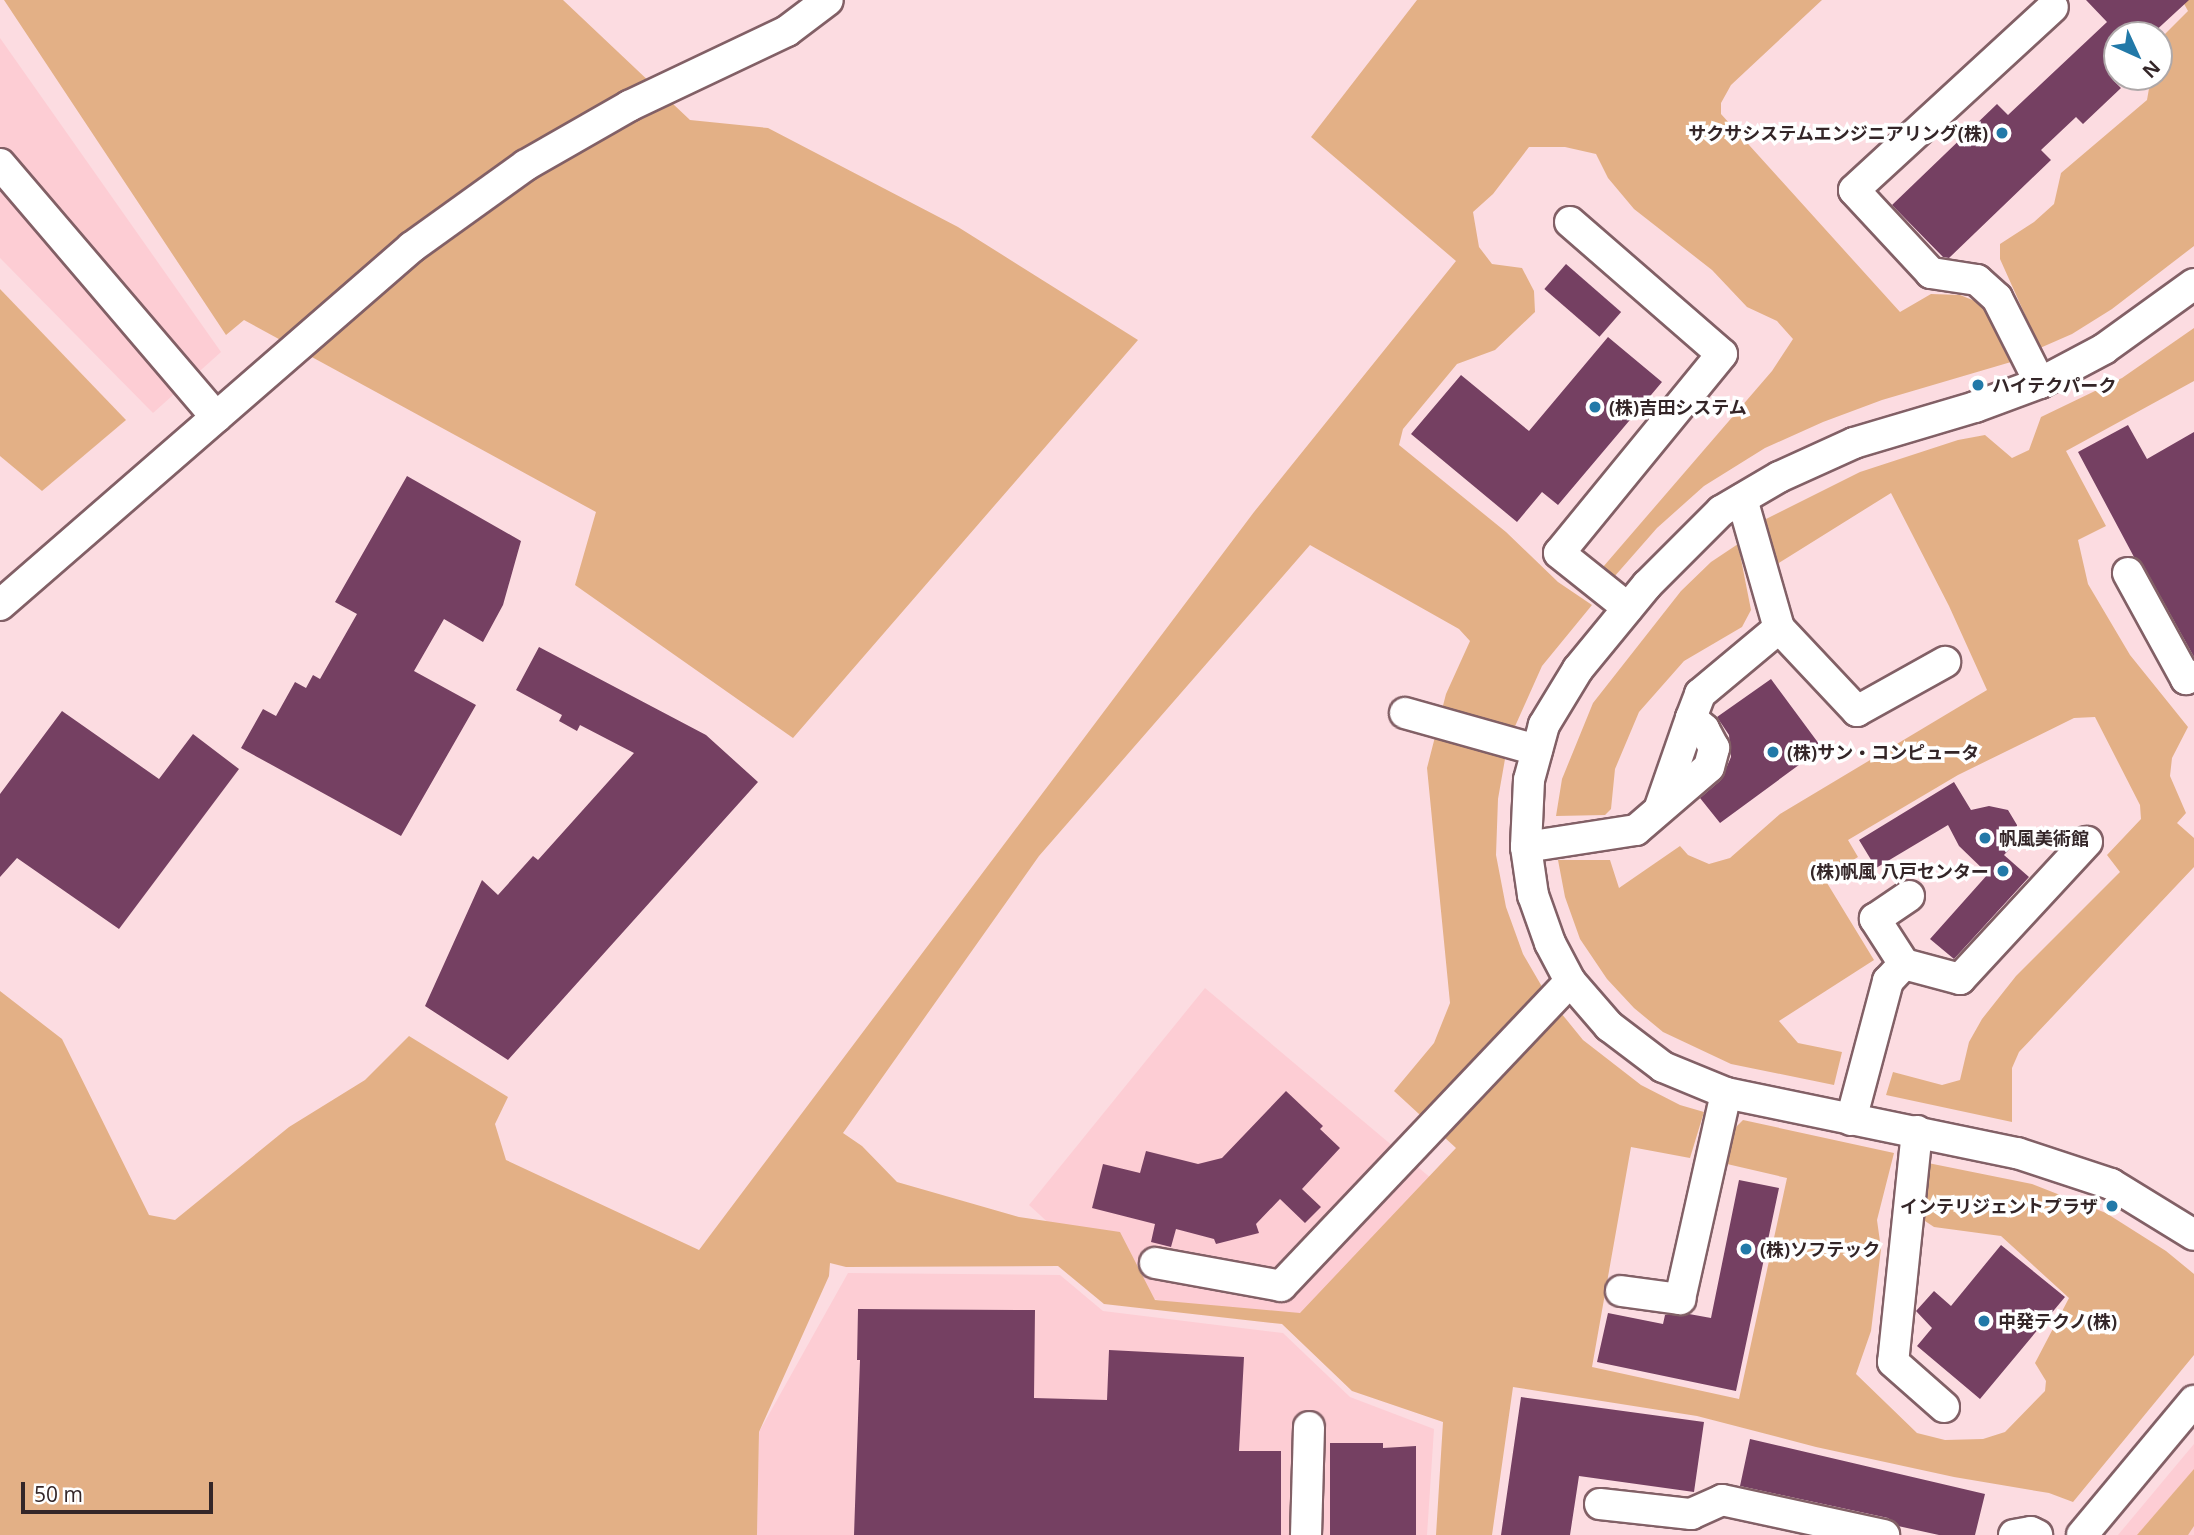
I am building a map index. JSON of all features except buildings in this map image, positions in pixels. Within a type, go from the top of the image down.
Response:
[{"type":"street","points":[[0,605],[412,247],[526,165],[629,106],[787,31],[828,0]]},
{"type":"street","points":[[2040,383],[1997,298],[1977,280],[1931,274],[1854,190],[2053,7]]},
{"type":"street","points":[[0,164],[216,417]]},
{"type":"street","points":[[1570,222],[1722,354],[1559,552],[1628,608]]},
{"type":"street","points":[[2194,284],[2104,349],[2040,383],[1975,407],[1854,443],[1779,477],[1721,511],[1647,585],[1578,669],[1544,725],[1529,779],[1526,847],[1533,895],[1550,943],[1570,981],[1609,1026],[1662,1067],[1726,1093],[2017,1153],[2111,1184],[2194,1234]]},
{"type":"street","points":[[1742,499],[1779,628],[1857,711],[1945,662]]},
{"type":"street","points":[[2128,573],[2186,679],[2194,676]]},
{"type":"street","points":[[1526,847],[1636,830],[1659,810],[1700,694],[1779,628]]},
{"type":"street","points":[[1405,713],[1537,750]]},
{"type":"street","points":[[1909,896],[1875,919],[1904,964],[1960,979],[2087,842]]},
{"type":"street","points":[[1851,1120],[1888,981],[1904,964]]},
{"type":"street","points":[[1155,1263],[1281,1286],[1570,981]]},
{"type":"street","points":[[1621,1291],[1680,1299],[1726,1093]]},
{"type":"street","points":[[1917,1131],[1893,1362],[1944,1407]]},
{"type":"street","points":[[2082,1535],[2194,1401]]},
{"type":"street","points":[[1306,1535],[1309,1427]]},
{"type":"street","points":[[1600,1504],[1693,1524],[1722,1500],[1884,1535]]},
{"type":"street","points":[[2014,1535],[2031,1532],[2037,1535]]},
{"type":"shaded area","points":[[4,0],[563,0],[690,120],[768,128],[958,227],[1138,340],[793,738],[575,585],[596,512],[244,320],[226,335]]},
{"type":"shaded area","points":[[1417,0],[1822,0],[1731,85],[1721,103],[1721,114],[1900,312],[1931,294],[1960,295],[1975,301],[1986,311],[2011,362],[1882,400],[1765,448],[1704,486],[1657,528],[1614,577],[1603,567],[1772,371],[1793,339],[1777,321],[1747,307],[1712,270],[1634,209],[1608,178],[1596,154],[1565,147],[1529,147],[1493,194],[1473,212],[1479,247],[1492,264],[1522,268],[1534,291],[1535,312],[1495,350],[1457,364],[1403,429],[1399,445],[1506,532],[1558,582],[1592,605],[1542,666],[1508,742],[1498,799],[1496,855],[1506,907],[1523,954],[1548,997],[1583,1040],[1641,1085],[1680,1105],[1704,1112],[1690,1158],[1631,1147],[1592,1367],[1739,1399],[1787,1178],[1727,1164],[1735,1128],[1743,1120],[1894,1153],[1877,1220],[1881,1249],[1871,1331],[1856,1374],[1917,1433],[1945,1440],[1983,1439],[2005,1432],[2045,1391],[2046,1381],[2035,1363],[2069,1298],[2001,1236],[1934,1227],[1922,1219],[1928,1163],[2032,1184],[2106,1213],[2166,1251],[2194,1274],[2194,1355],[2073,1502],[2049,1493],[1954,1477],[1816,1447],[1697,1416],[1513,1387],[1492,1535],[1436,1535],[1443,1422],[1352,1391],[1282,1324],[1104,1304],[1058,1266],[846,1267],[830,1263],[829,1276],[759,1432],[757,1535],[0,1535],[0,991],[62,1039],[149,1215],[175,1220],[289,1127],[365,1080],[409,1036],[508,1097],[495,1124],[506,1160],[699,1250],[1254,512],[1456,261],[1311,137]],"holes":[[[1310,545],[1459,629],[1470,641],[1446,694],[1427,768],[1450,1003],[1434,1043],[1394,1091],[1456,1148],[1300,1313],[1155,1300],[1120,1232],[1019,1217],[897,1182],[862,1146],[843,1133],[1039,856]]]},
{"type":"shaded area","points":[[2182,0],[2194,0],[2194,246],[2112,309],[2072,334],[2040,348],[2000,259],[2000,244],[2034,222],[2054,204],[2061,173],[2147,100],[2149,91],[2173,91],[2173,26],[2188,11]]},
{"type":"shaded area","points":[[0,38],[221,352],[153,413],[0,258]]},
{"type":"shaded area","points":[[0,289],[126,420],[42,491],[0,456]]},
{"type":"shaded area","points":[[2194,328],[2194,381],[2066,451],[2106,526],[2078,540],[2088,584],[2130,655],[2188,727],[2172,758],[2170,776],[2186,813],[2177,823],[2194,838],[2194,867],[2019,1052],[2012,1068],[2012,1122],[1886,1095],[1893,1072],[1942,1085],[1960,1080],[1969,1042],[1982,1019],[2016,976],[2120,872],[2107,855],[2141,819],[2140,805],[2095,717],[2074,718],[1958,775],[1848,840],[1858,857],[1824,878],[1874,960],[1779,1021],[1798,1043],[1842,1052],[1834,1085],[1731,1064],[1663,1032],[1634,1008],[1607,979],[1580,939],[1565,897],[1558,860],[1610,860],[1619,888],[1680,846],[1688,855],[1709,864],[1730,858],[1780,814],[1987,690],[1949,606],[1891,493],[1777,564],[1762,529],[1766,519],[1860,472],[1958,440],[1985,435],[2012,458],[2029,450],[2041,417],[2122,378]]},
{"type":"shaded area","points":[[1738,544],[1751,610],[1742,627],[1684,661],[1639,712],[1615,769],[1611,809],[1605,815],[1556,816],[1562,779],[1593,703],[1681,591],[1711,562]]},
{"type":"shaded area","points":[[1205,988],[1432,1179],[1303,1323],[1127,1295],[1029,1205]]},
{"type":"shaded area","points":[[848,1273],[1060,1275],[1103,1311],[1283,1333],[1350,1397],[1434,1429],[1427,1535],[757,1535],[759,1432]]},
{"type":"shaded area","points":[[2194,1444],[2194,1535],[2118,1535]]},
{"type":"shaded area","points":[[2194,1469],[2194,1526],[2188,1535],[2137,1535]]},
{"type":"place","name":"サクサシステムエンジニアリング(株)","points":[[2002,133]]},
{"type":"place","name":"ハイテクパーク","points":[[1978,385]]},
{"type":"place","name":"(株)吉田システム","points":[[1595,407]]},
{"type":"place","name":"(株)サン・コンピュータ","points":[[1773,752]]},
{"type":"place","name":"帆風美術館","points":[[1985,838]]},
{"type":"place","name":"(株)帆風 八戸センター","points":[[2003,871]]},
{"type":"place","name":"インテリジェントプラザ","points":[[2112,1206]]},
{"type":"place","name":"(株)ソフテック","points":[[1746,1249]]},
{"type":"place","name":"中発テクノ(株)","points":[[1984,1321]]}]
